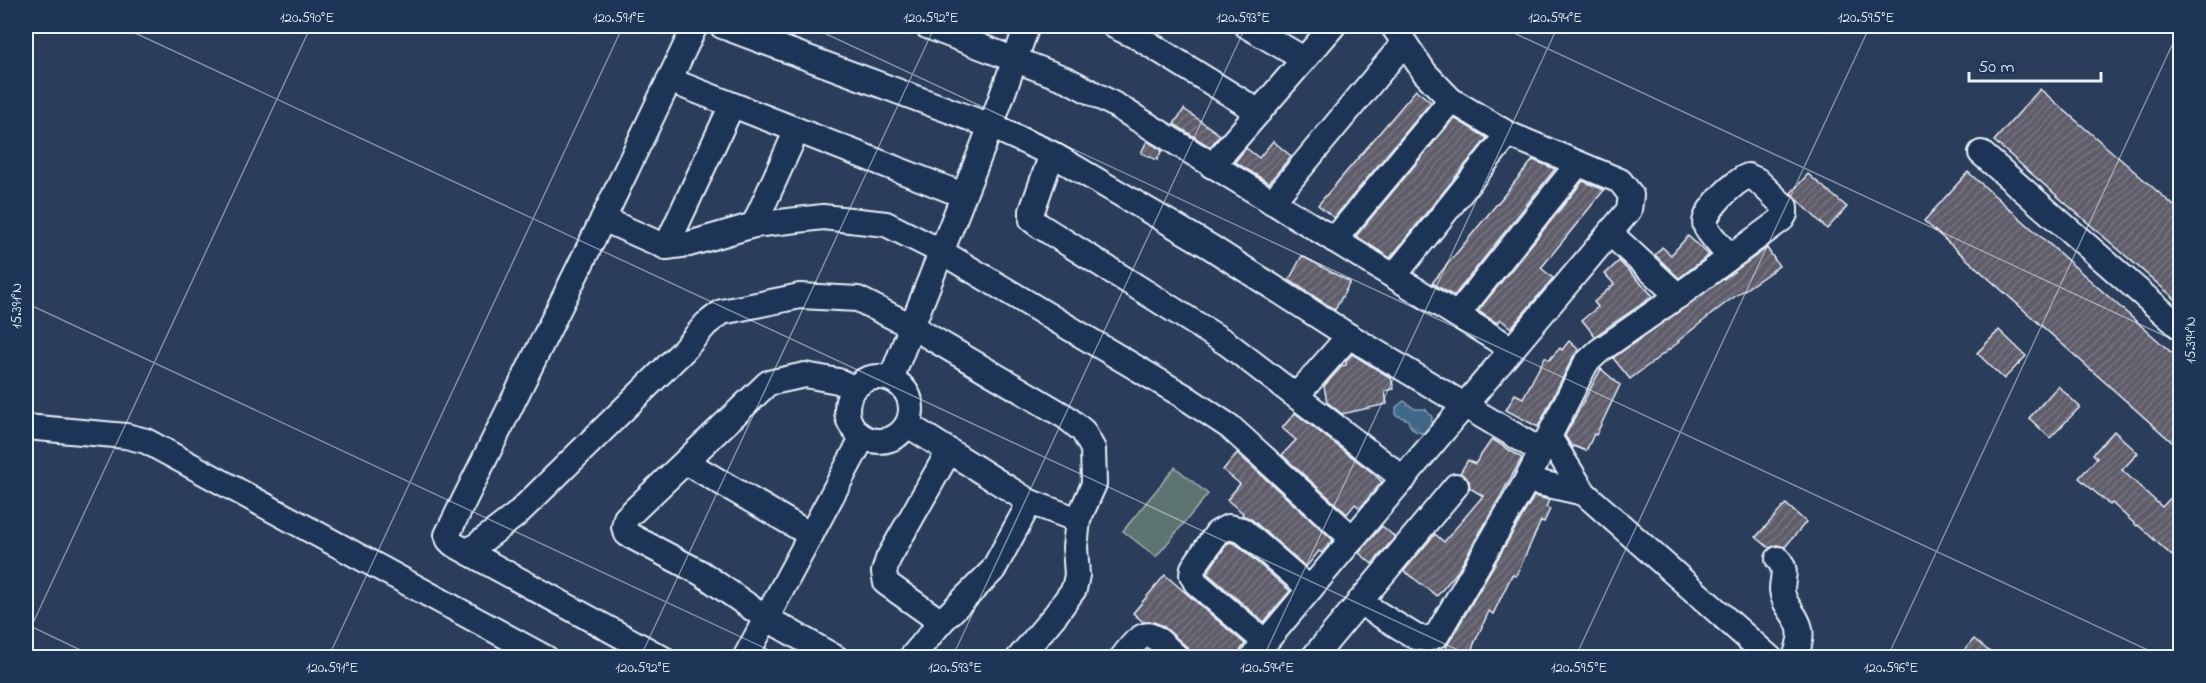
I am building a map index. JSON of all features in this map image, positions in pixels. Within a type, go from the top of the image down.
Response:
[{"type":"street","points":[[662,657],[468,551],[449,540],[447,535],[603,219],[695,26]]},
{"type":"street","points":[[722,26],[991,126],[1052,154],[1209,246],[1349,336],[1465,405],[1545,444],[1584,493],[1770,657]]},
{"type":"street","points":[[927,26],[1068,80],[1115,105],[1512,349]]},
{"type":"street","points":[[891,379],[991,126],[1027,26]]},
{"type":"street","points":[[1114,26],[1141,39],[1259,112]]},
{"type":"street","points":[[1249,26],[1304,59]]},
{"type":"street","points":[[1212,166],[1333,26]]},
{"type":"street","points":[[1272,202],[1398,34],[1425,73],[1450,100],[1508,134],[1620,181],[1631,195],[1629,210],[1611,233],[1259,650],[1196,583],[1192,575],[1193,568],[1217,533],[1228,527],[1242,530],[1310,588]]},
{"type":"street","points":[[669,80],[963,195]]},
{"type":"street","points":[[1334,240],[1450,100]]},
{"type":"street","points":[[666,248],[732,105]]},
{"type":"street","points":[[754,225],[797,130]]},
{"type":"street","points":[[1394,276],[1508,134]]},
{"type":"street","points":[[1981,153],[2181,327]]},
{"type":"street","points":[[1052,154],[1032,211],[1032,220],[1228,344],[1404,479]]},
{"type":"street","points":[[1457,315],[1578,164]]},
{"type":"street","points":[[603,219],[666,248],[689,244],[754,225],[823,217],[886,224],[940,251],[1182,395],[1230,427],[1352,538]]},
{"type":"street","points":[[1611,233],[1678,296]]},
{"type":"street","points":[[1359,602],[1416,637],[1422,648],[1437,635],[1527,480],[1586,363],[1599,351],[1678,296],[1729,256]]},
{"type":"street","points":[[468,551],[516,515],[675,359],[706,324],[722,312],[800,296],[858,299],[911,326],[1066,417],[1083,431],[1093,448],[1094,484],[1078,520],[1075,547],[1077,574],[1074,589],[1019,657]]},
{"type":"street","points":[[1296,395],[1349,336]]},
{"type":"street","points":[[836,657],[766,618],[701,573],[627,534],[624,527],[626,518],[768,383],[805,375],[838,381],[854,388]]},
{"type":"street","points":[[871,377],[891,379],[906,390],[912,407],[908,425],[896,437],[880,441],[863,437],[852,428],[847,415],[847,400],[854,388],[871,377]]},
{"type":"street","points":[[908,425],[1030,502],[1078,520]]},
{"type":"street","points":[[26,426],[126,436],[146,441],[546,657]]},
{"type":"street","points":[[745,657],[863,437]]},
{"type":"street","points":[[941,622],[886,583],[884,572],[888,559],[949,451]]},
{"type":"street","points":[[686,462],[811,536]]},
{"type":"street","points":[[1527,480],[1584,493]]},
{"type":"street","points":[[1313,657],[1456,486]]},
{"type":"street","points":[[910,657],[993,570],[1030,502]]},
{"type":"street","points":[[1778,559],[1785,573],[1782,590],[1785,604],[1793,613],[1800,630],[1799,648],[1795,657]]},
{"type":"street","points":[[1122,657],[1136,639],[1144,634],[1152,635],[1178,657]]},
{"type":"green space","points":[[1175,467],[1208,494],[1156,557],[1123,531]]},
{"type":"water","points":[[1404,401],[1415,409],[1425,409],[1432,417],[1431,427],[1425,433],[1414,430],[1408,420],[1396,415],[1396,407]]},
{"type":"building","points":[[2040,89],[2181,212],[2181,304],[1994,141]]},
{"type":"building","points":[[1416,90],[1431,102],[1334,218],[1318,205]]},
{"type":"building","points":[[1184,109],[1220,135],[1210,147],[1174,124]]},
{"type":"building","points":[[1454,118],[1487,138],[1390,258],[1356,236]]},
{"type":"building","points":[[1147,141],[1162,150],[1157,160],[1141,153]]},
{"type":"building","points":[[1273,141],[1291,156],[1269,183],[1235,162],[1246,148],[1259,158]]},
{"type":"building","points":[[1533,160],[1555,169],[1454,296],[1432,283]]},
{"type":"building","points":[[1968,172],[2181,361],[2181,450],[1924,221]]},
{"type":"building","points":[[1808,174],[1847,207],[1827,229],[1791,193]]},
{"type":"building","points":[[1583,181],[1604,190],[1541,268],[1553,278],[1511,328],[1500,319],[1497,323],[1478,311]]},
{"type":"building","points":[[1688,236],[1709,255],[1679,278],[1655,255],[1662,247],[1671,255]]},
{"type":"building","points":[[1767,248],[1779,266],[1727,302],[1630,379],[1613,358]]},
{"type":"building","points":[[1302,256],[1350,282],[1335,310],[1289,280]]},
{"type":"building","points":[[1619,261],[1653,296],[1595,336],[1582,320],[1598,307],[1594,302],[1614,284],[1605,274]]},
{"type":"building","points":[[1999,330],[2026,356],[2004,379],[1977,353]]},
{"type":"building","points":[[1569,341],[1579,350],[1573,357],[1538,427],[1506,410],[1515,394],[1523,398],[1545,357],[1549,360]]},
{"type":"building","points":[[1352,354],[1391,378],[1394,389],[1385,391],[1387,404],[1342,414],[1327,402],[1324,386],[1342,366],[1346,365],[1346,361]]},
{"type":"building","points":[[1601,369],[1620,385],[1586,451],[1574,446],[1573,448],[1565,436]]},
{"type":"building","points":[[2058,386],[2080,407],[2050,438],[2029,418]]},
{"type":"building","points":[[1295,413],[1382,482],[1360,508],[1355,504],[1347,514],[1282,455],[1296,440],[1282,428]]},
{"type":"building","points":[[2114,431],[2138,453],[2122,470],[2162,507],[2181,487],[2181,564],[2112,503],[2110,505],[2079,478],[2097,458],[2093,454]]},
{"type":"building","points":[[1492,439],[1522,458],[1458,571],[1437,596],[1404,571],[1435,534],[1444,542],[1483,496],[1470,488],[1469,481],[1460,473],[1468,460],[1475,464]]},
{"type":"building","points":[[1237,453],[1333,540],[1322,553],[1319,551],[1306,567],[1227,500],[1240,484],[1223,470]]},
{"type":"building","points":[[1534,496],[1549,500],[1546,507],[1550,509],[1544,522],[1541,521],[1516,576],[1512,575],[1493,614],[1489,611],[1470,653],[1466,657],[1442,657],[1448,644]]},
{"type":"building","points":[[1786,504],[1806,522],[1785,547],[1777,545],[1769,548],[1756,537]]},
{"type":"building","points":[[1382,526],[1395,537],[1372,564],[1359,553]]},
{"type":"building","points":[[1230,542],[1235,543],[1290,591],[1264,622],[1207,573]]},
{"type":"building","points":[[1165,575],[1245,644],[1236,657],[1192,657],[1188,648],[1163,626],[1154,622],[1143,622],[1133,613]]},
{"type":"building","points":[[1974,639],[1996,657],[1958,657]]}]
